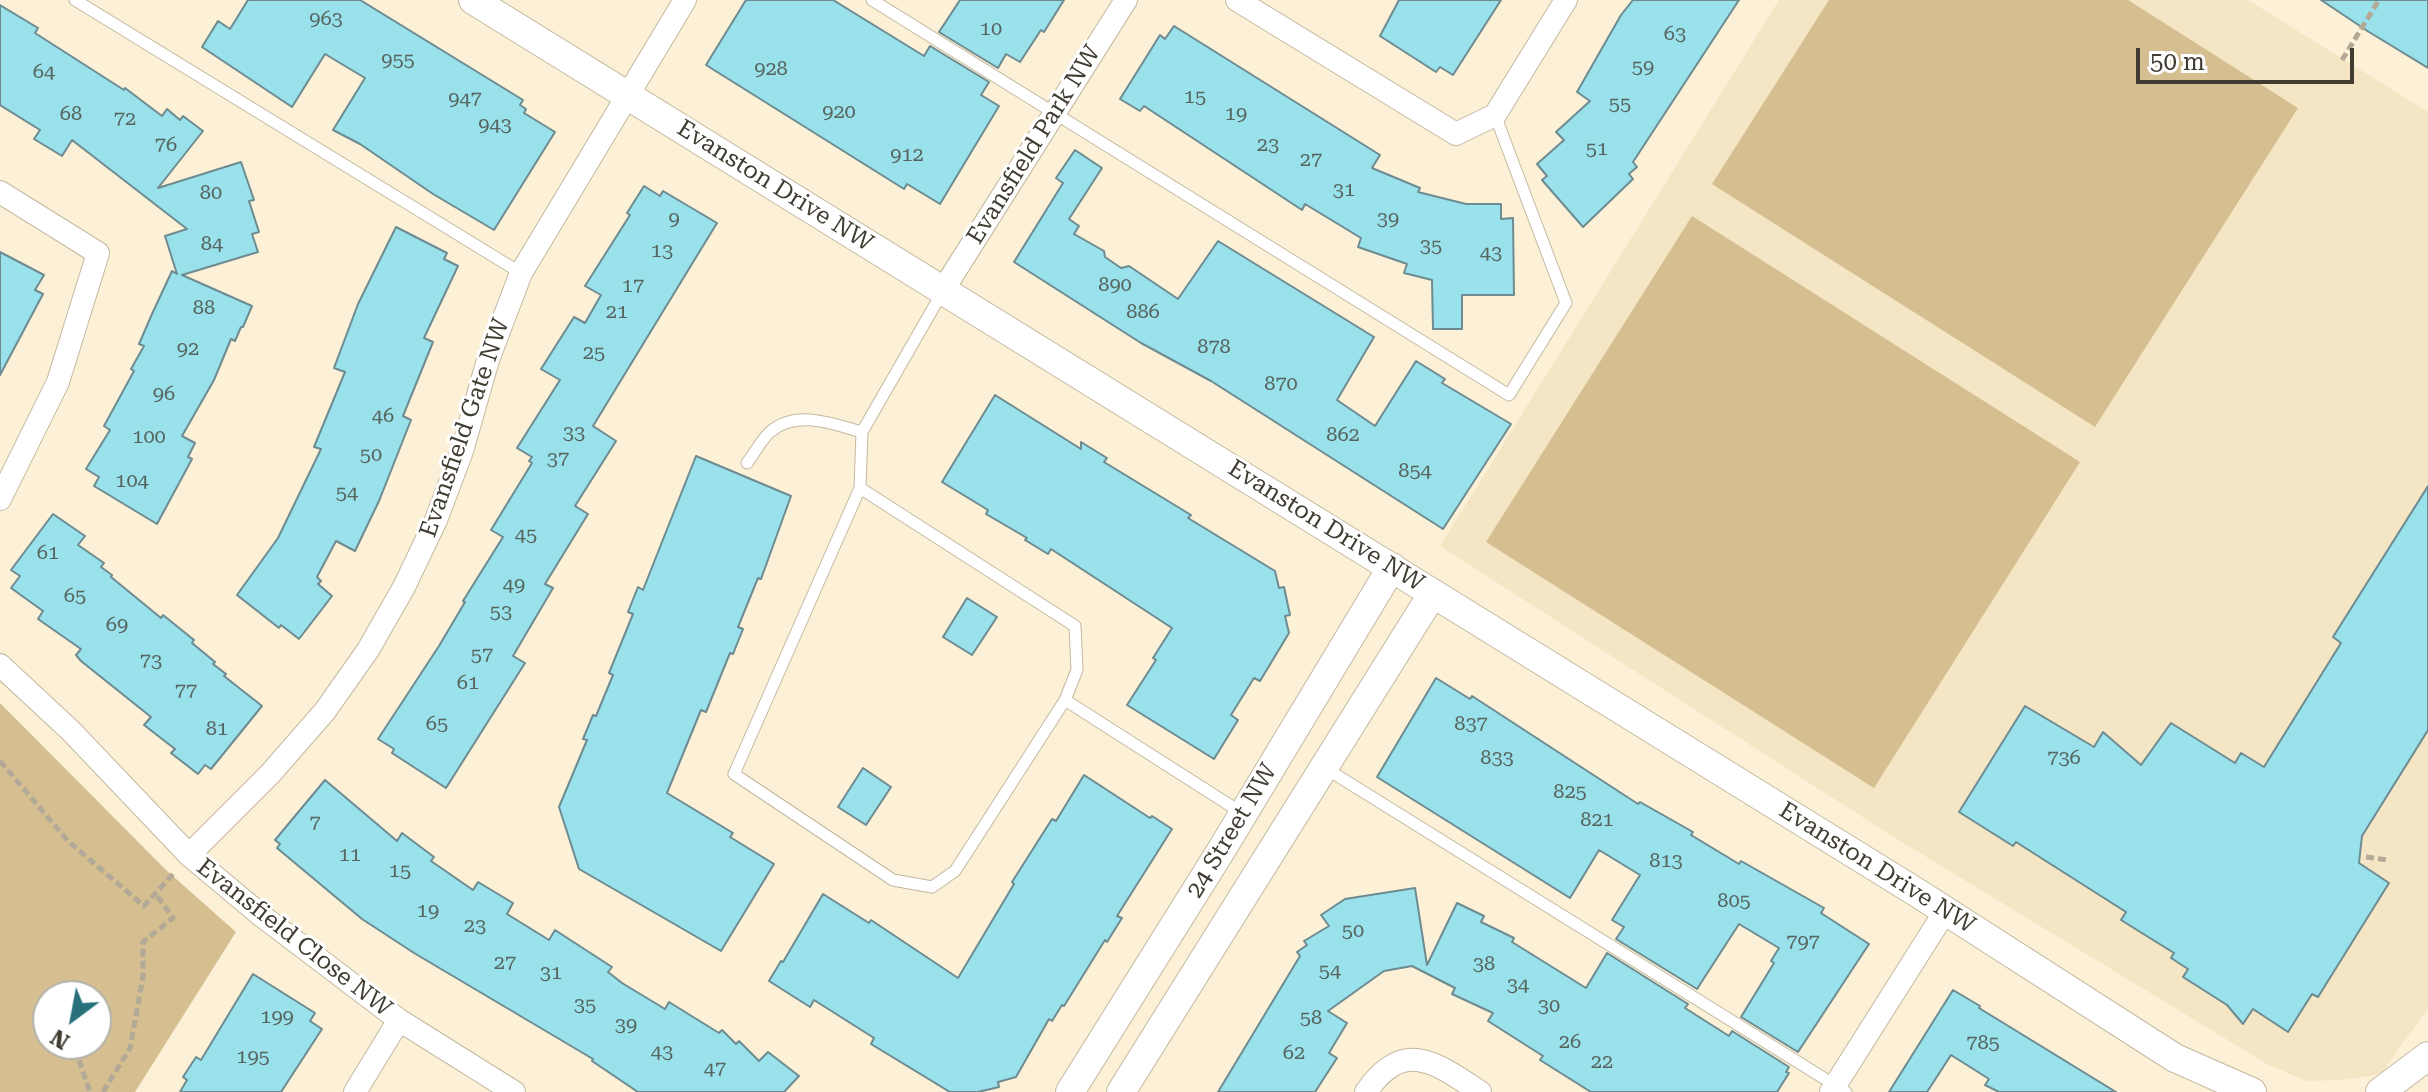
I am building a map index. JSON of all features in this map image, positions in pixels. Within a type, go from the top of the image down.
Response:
[{"type":"street","name":"Evanston Drive NW","points":[[473,0],[1946,910],[2175,1058],[2213,1092]]},
{"type":"street","name":"Evansfield Gate NW","points":[[189,855],[270,774],[325,711],[375,638],[436,520],[462,451],[488,360],[521,273],[685,0]]},
{"type":"street","name":"Evansfield Park NW","points":[[943,290],[1126,0]]},
{"type":"street","points":[[1237,0],[1456,134],[1495,115],[1566,0]]},
{"type":"street","points":[[0,192],[98,253],[58,382],[0,499]]},
{"type":"street","name":"24 Street NW","points":[[1070,1092],[1392,567]]},
{"type":"street","name":"24 Street NW","points":[[1121,1092],[1433,593]]},
{"type":"street","name":"Evansfield Close NW","points":[[0,665],[71,731],[189,855],[262,916],[399,1020],[514,1092]]},
{"type":"street","points":[[1838,1090],[1946,910]]},
{"type":"street","name":"Evansfield Close NW","points":[[355,1092],[399,1020]]},
{"type":"street","points":[[2380,1092],[2428,1056]]},
{"type":"street","name":"Evanston Drive NW","points":[[2175,1058],[2252,1092]]},
{"type":"street","points":[[1366,1092],[1386,1069],[1404,1059],[1436,1065],[1480,1092]]},
{"type":"lane","points":[[75,0],[521,273]]},
{"type":"lane","points":[[872,0],[1509,395],[1566,303],[1495,115]]},
{"type":"lane","points":[[860,488],[1075,626],[1077,670],[1065,700],[955,871],[932,887],[893,880],[734,774],[860,488],[862,432],[943,290]]},
{"type":"lane","points":[[747,463],[770,432],[792,420],[823,421],[862,432]]},
{"type":"lane","points":[[1065,700],[1243,814]]},
{"type":"lane","points":[[1325,768],[1838,1090]]},
{"type":"path","points":[[2342,60],[2379,0]]},
{"type":"path","points":[[0,761],[68,841],[144,906],[189,855]]},
{"type":"path","points":[[2366,857],[2388,860]]},
{"type":"path","points":[[103,1092],[130,1048],[143,977],[143,942],[173,918],[155,893]]},
{"type":"path","points":[[79,1060],[90,1092]]},
{"type":"shaded area","points":[[1779,0],[2248,0],[2428,112],[2428,1008],[2381,1074],[2343,1080],[2306,1081],[2267,1064],[1892,836],[1440,546]]},
{"type":"shaded area","points":[[1829,0],[2128,0],[2298,108],[2095,427],[1712,184]]},
{"type":"shaded area","points":[[1692,216],[2080,462],[1874,788],[1486,542]]},
{"type":"shaded area","points":[[0,703],[166,870],[236,932],[135,1092],[0,1092]]},
{"type":"building","points":[[248,0],[360,0],[523,100],[520,105],[526,109],[524,113],[555,132],[494,230],[333,130],[365,78],[325,54],[292,107],[202,47],[218,21],[230,29]]},
{"type":"building","points":[[746,0],[833,0],[924,56],[930,46],[989,82],[981,95],[999,106],[940,204],[907,184],[904,189],[706,65]]},
{"type":"building","points":[[960,0],[1064,0],[1020,62],[1006,54],[998,68],[939,32]]},
{"type":"building","points":[[1399,0],[1501,0],[1453,75],[1440,67],[1436,72],[1380,36]]},
{"type":"building","points":[[1633,0],[1739,0],[1633,162],[1637,167],[1629,174],[1633,179],[1583,227],[1542,180],[1547,176],[1537,164],[1564,140],[1556,132],[1590,101],[1577,92],[1621,15]]},
{"type":"building","points":[[2321,0],[2428,0],[2428,68],[2369,32]]},
{"type":"building","points":[[0,5],[38,28],[35,33],[125,88],[162,116],[167,109],[180,120],[183,116],[203,131],[158,188],[241,162],[254,200],[249,201],[259,232],[252,234],[258,252],[182,275],[252,306],[235,341],[231,339],[214,380],[182,436],[195,443],[188,457],[192,459],[157,524],[94,486],[99,477],[86,469],[110,430],[104,426],[134,371],[131,369],[144,346],[139,344],[172,271],[177,274],[165,236],[187,229],[72,140],[62,156],[34,139],[40,130],[0,105]]},
{"type":"building","points":[[1174,26],[1380,155],[1372,168],[1420,188],[1418,192],[1466,204],[1501,204],[1501,219],[1513,218],[1514,295],[1462,295],[1462,329],[1433,329],[1432,280],[1404,273],[1407,264],[1358,247],[1361,238],[1305,204],[1302,210],[1144,106],[1140,111],[1120,99],[1160,35],[1165,39]]},
{"type":"building","points":[[1075,150],[1102,168],[1069,219],[1079,226],[1074,234],[1104,251],[1105,257],[1121,268],[1129,266],[1178,299],[1218,241],[1374,337],[1337,400],[1375,426],[1416,361],[1445,379],[1442,383],[1511,424],[1443,529],[1211,381],[1141,343],[1014,262],[1063,183],[1056,178]]},
{"type":"building","points":[[644,186],[660,196],[663,191],[717,223],[593,426],[616,441],[575,506],[588,514],[545,584],[553,588],[513,656],[525,663],[446,788],[392,753],[394,749],[378,739],[439,646],[503,537],[491,530],[532,463],[529,461],[532,457],[517,448],[560,380],[541,369],[574,317],[585,323],[601,295],[585,286],[630,215],[627,213]]},
{"type":"building","points":[[396,227],[447,253],[444,259],[458,266],[424,338],[433,342],[403,416],[411,420],[379,501],[355,551],[336,541],[317,577],[321,581],[318,584],[332,596],[299,639],[281,625],[279,628],[237,595],[278,538],[321,449],[314,447],[345,372],[334,368],[358,304]]},
{"type":"building","points":[[0,252],[44,275],[35,290],[43,294],[0,375]]},
{"type":"building","points":[[995,395],[1081,449],[1081,442],[1107,458],[1104,462],[1275,571],[1279,588],[1284,587],[1290,615],[1285,616],[1289,633],[1260,681],[1254,678],[1231,715],[1238,720],[1214,759],[1127,705],[1172,628],[1051,549],[1048,554],[1025,540],[1027,538],[986,514],[988,510],[942,482]]},
{"type":"building","points":[[696,456],[791,496],[761,579],[758,578],[738,627],[743,629],[733,654],[730,653],[706,712],[701,710],[667,793],[733,833],[730,837],[774,864],[721,951],[579,869],[559,807],[587,740],[583,739],[613,675],[609,673],[633,614],[628,612],[638,587],[643,590]]},
{"type":"building","points":[[2428,486],[2428,730],[2362,836],[2359,863],[2389,883],[2318,997],[2312,994],[2288,1032],[2253,1009],[2243,1024],[2227,1005],[2183,977],[2188,969],[2171,958],[2174,953],[2121,920],[2126,912],[2016,842],[2013,846],[1959,812],[2025,706],[2094,747],[2103,732],[2141,765],[2171,723],[2235,763],[2241,753],[2264,767],[2341,643],[2333,637]]},
{"type":"building","points":[[53,514],[85,536],[78,545],[104,563],[101,567],[111,577],[161,618],[163,615],[194,640],[192,643],[215,662],[213,664],[226,674],[224,676],[262,706],[211,769],[205,765],[198,774],[171,753],[175,749],[144,725],[151,717],[81,661],[76,655],[81,649],[38,619],[43,611],[11,588],[20,576],[11,570]]},
{"type":"building","points":[[967,598],[997,617],[972,655],[943,637]]},
{"type":"building","points":[[1436,678],[1470,699],[1472,696],[1638,804],[1640,802],[1693,832],[1691,835],[1739,864],[1741,861],[1824,908],[1821,913],[1869,944],[1798,1052],[1741,1017],[1774,963],[1771,961],[1779,948],[1739,924],[1697,989],[1616,939],[1624,927],[1612,920],[1640,875],[1599,850],[1570,898],[1377,777]]},
{"type":"building","points":[[863,768],[891,787],[866,825],[838,807]]},
{"type":"building","points":[[1084,775],[1172,829],[1117,916],[1122,918],[1107,942],[1105,940],[1064,1006],[1052,1021],[1049,1019],[1016,1077],[998,1082],[999,1087],[978,1092],[950,1092],[871,1044],[874,1038],[814,1000],[810,1007],[769,981],[823,894],[869,923],[871,920],[958,978],[1014,884],[1012,882],[1052,819],[1056,821]]},
{"type":"building","points":[[325,780],[397,841],[402,833],[434,857],[431,861],[473,890],[478,882],[513,903],[507,914],[549,940],[555,930],[612,967],[608,972],[622,983],[665,1009],[669,1002],[719,1033],[722,1030],[736,1044],[739,1041],[759,1061],[768,1052],[799,1076],[784,1092],[638,1092],[593,1059],[414,953],[362,919],[277,848],[280,844],[275,840]]},
{"type":"building","points":[[1415,888],[1427,965],[1457,903],[1484,916],[1481,922],[1514,938],[1512,942],[1586,988],[1607,953],[1688,1004],[1685,1008],[1729,1036],[1732,1031],[1789,1067],[1786,1072],[1789,1073],[1777,1092],[1591,1092],[1540,1060],[1543,1056],[1488,1021],[1493,1013],[1452,994],[1455,988],[1412,966],[1384,971],[1328,1011],[1347,1023],[1329,1053],[1337,1058],[1315,1092],[1218,1092],[1300,956],[1297,952],[1307,945],[1304,941],[1329,926],[1321,915],[1345,899]]},
{"type":"building","points":[[253,974],[315,1013],[310,1021],[322,1029],[281,1092],[180,1092],[187,1080],[183,1077],[196,1057],[201,1060]]},
{"type":"building","points":[[1953,990],[2116,1092],[1999,1092],[1985,1085],[1989,1079],[1951,1055],[1927,1092],[1889,1092]]}]
